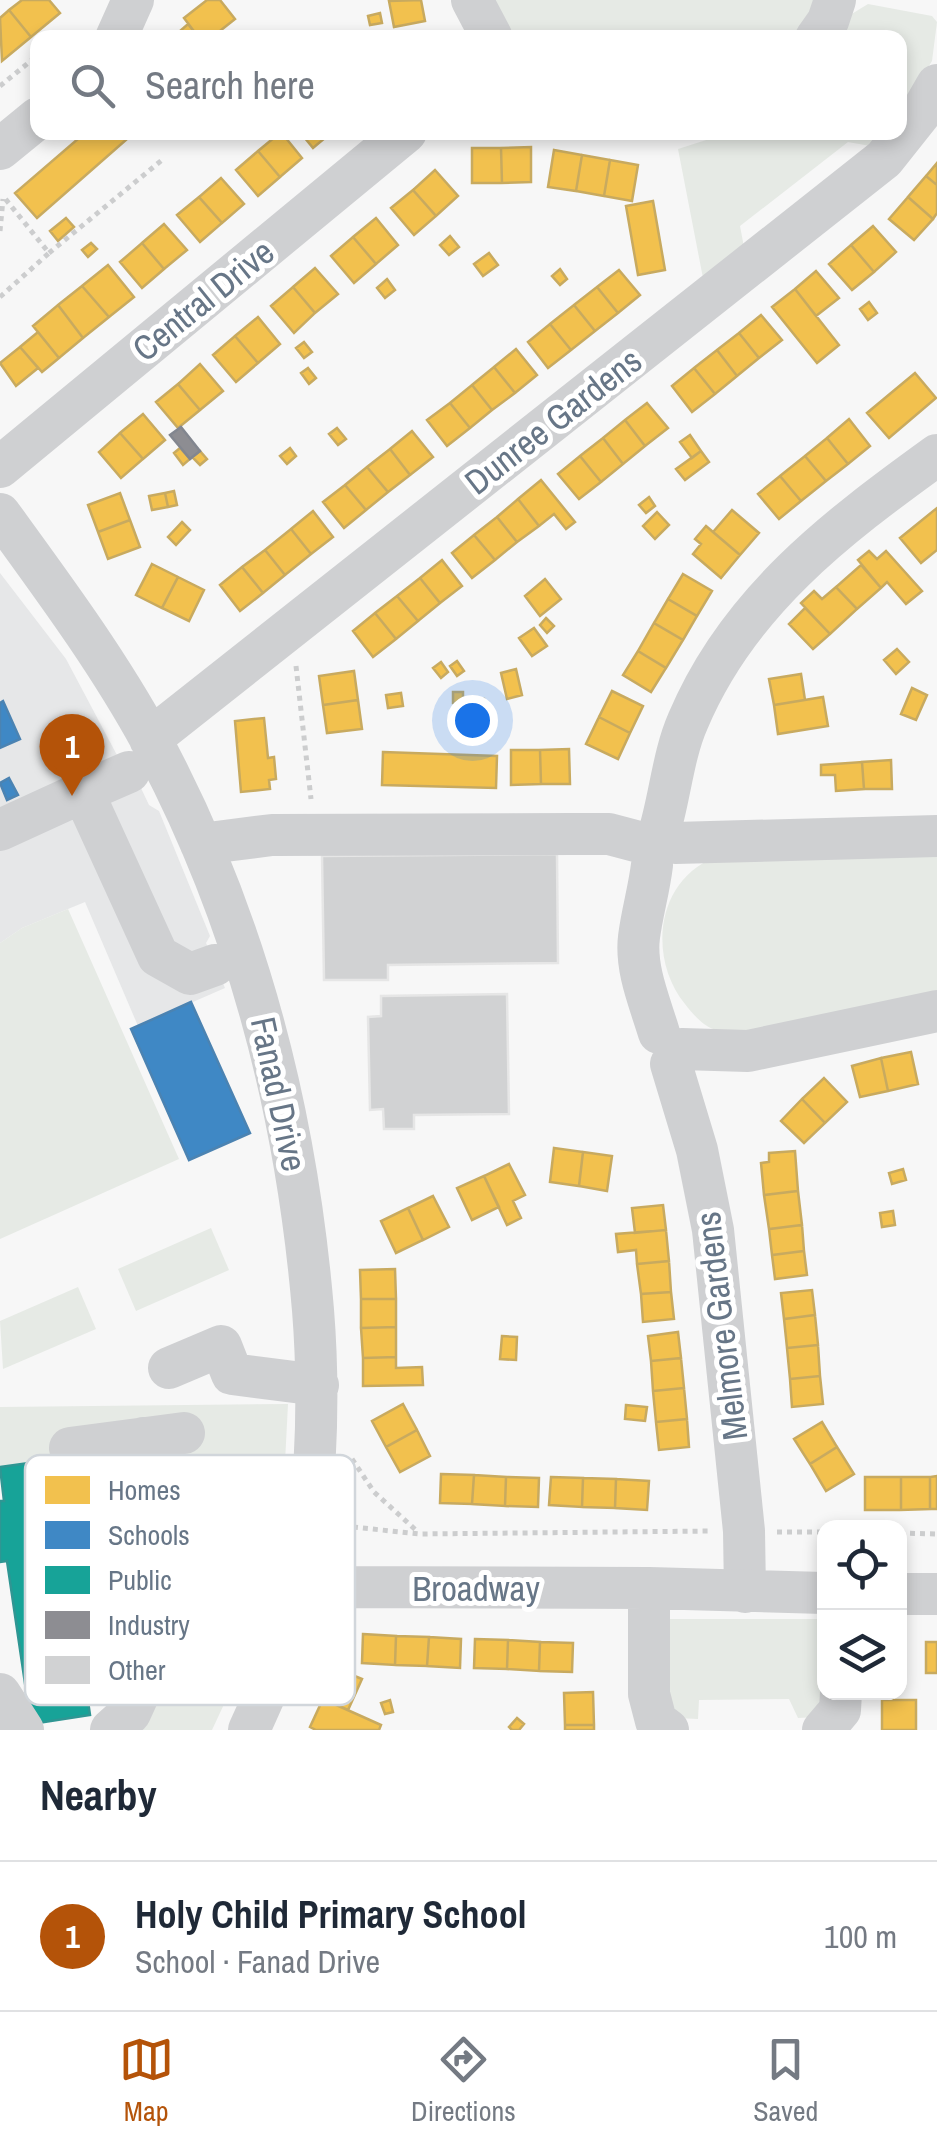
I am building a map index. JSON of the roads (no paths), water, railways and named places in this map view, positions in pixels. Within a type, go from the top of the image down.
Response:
[{"type":"street","points":[[120,30],[133,0]]},
{"type":"street","points":[[472,0],[488,30]]},
{"type":"street","points":[[822,30],[835,0]]},
{"type":"street","name":"Dunree Gardens","points":[[907,130],[937,85]]},
{"type":"street","points":[[0,149],[30,125]]},
{"type":"street","name":"Central Drive","points":[[0,467],[396,140]]},
{"type":"street","name":"Dunree Gardens","points":[[0,830],[83,792],[140,755],[291,628],[884,159],[899,140]]},
{"type":"street","name":"Melmore Gardens","points":[[744,1592],[744,1531],[713,1230],[671,1048],[642,978],[638,939],[686,726],[706,682],[740,628],[772,590],[820,544],[937,455]]},
{"type":"street","name":"Fanad Drive","points":[[0,514],[67,607],[140,755],[201,844],[248,962],[284,1097],[305,1220],[318,1385],[315,1455]]},
{"type":"street","points":[[83,792],[158,956],[190,974],[216,966]]},
{"type":"street","points":[[201,844],[272,835],[609,834],[657,846],[937,836]]},
{"type":"street","points":[[671,1048],[748,1051],[937,1011]]},
{"type":"street","points":[[170,1368],[221,1346],[232,1374],[318,1385]]},
{"type":"street","points":[[70,1448],[164,1436],[163,1455]]},
{"type":"street","name":"Broadway","points":[[355,1587],[817,1593]]},
{"type":"street","points":[[649,1588],[649,1694],[656,1722],[668,1730]]},
{"type":"street","points":[[907,1594],[937,1594]]},
{"type":"street","points":[[0,1694],[23,1730]]},
{"type":"street","points":[[822,1730],[840,1710],[841,1700]]},
{"type":"street","points":[[111,1730],[134,1705]]},
{"type":"street","name":"Fanad Drive","points":[[249,1730],[260,1705]]},
{"type":"place","name":"Holy Child Primary School","points":[[72,796]]}]
